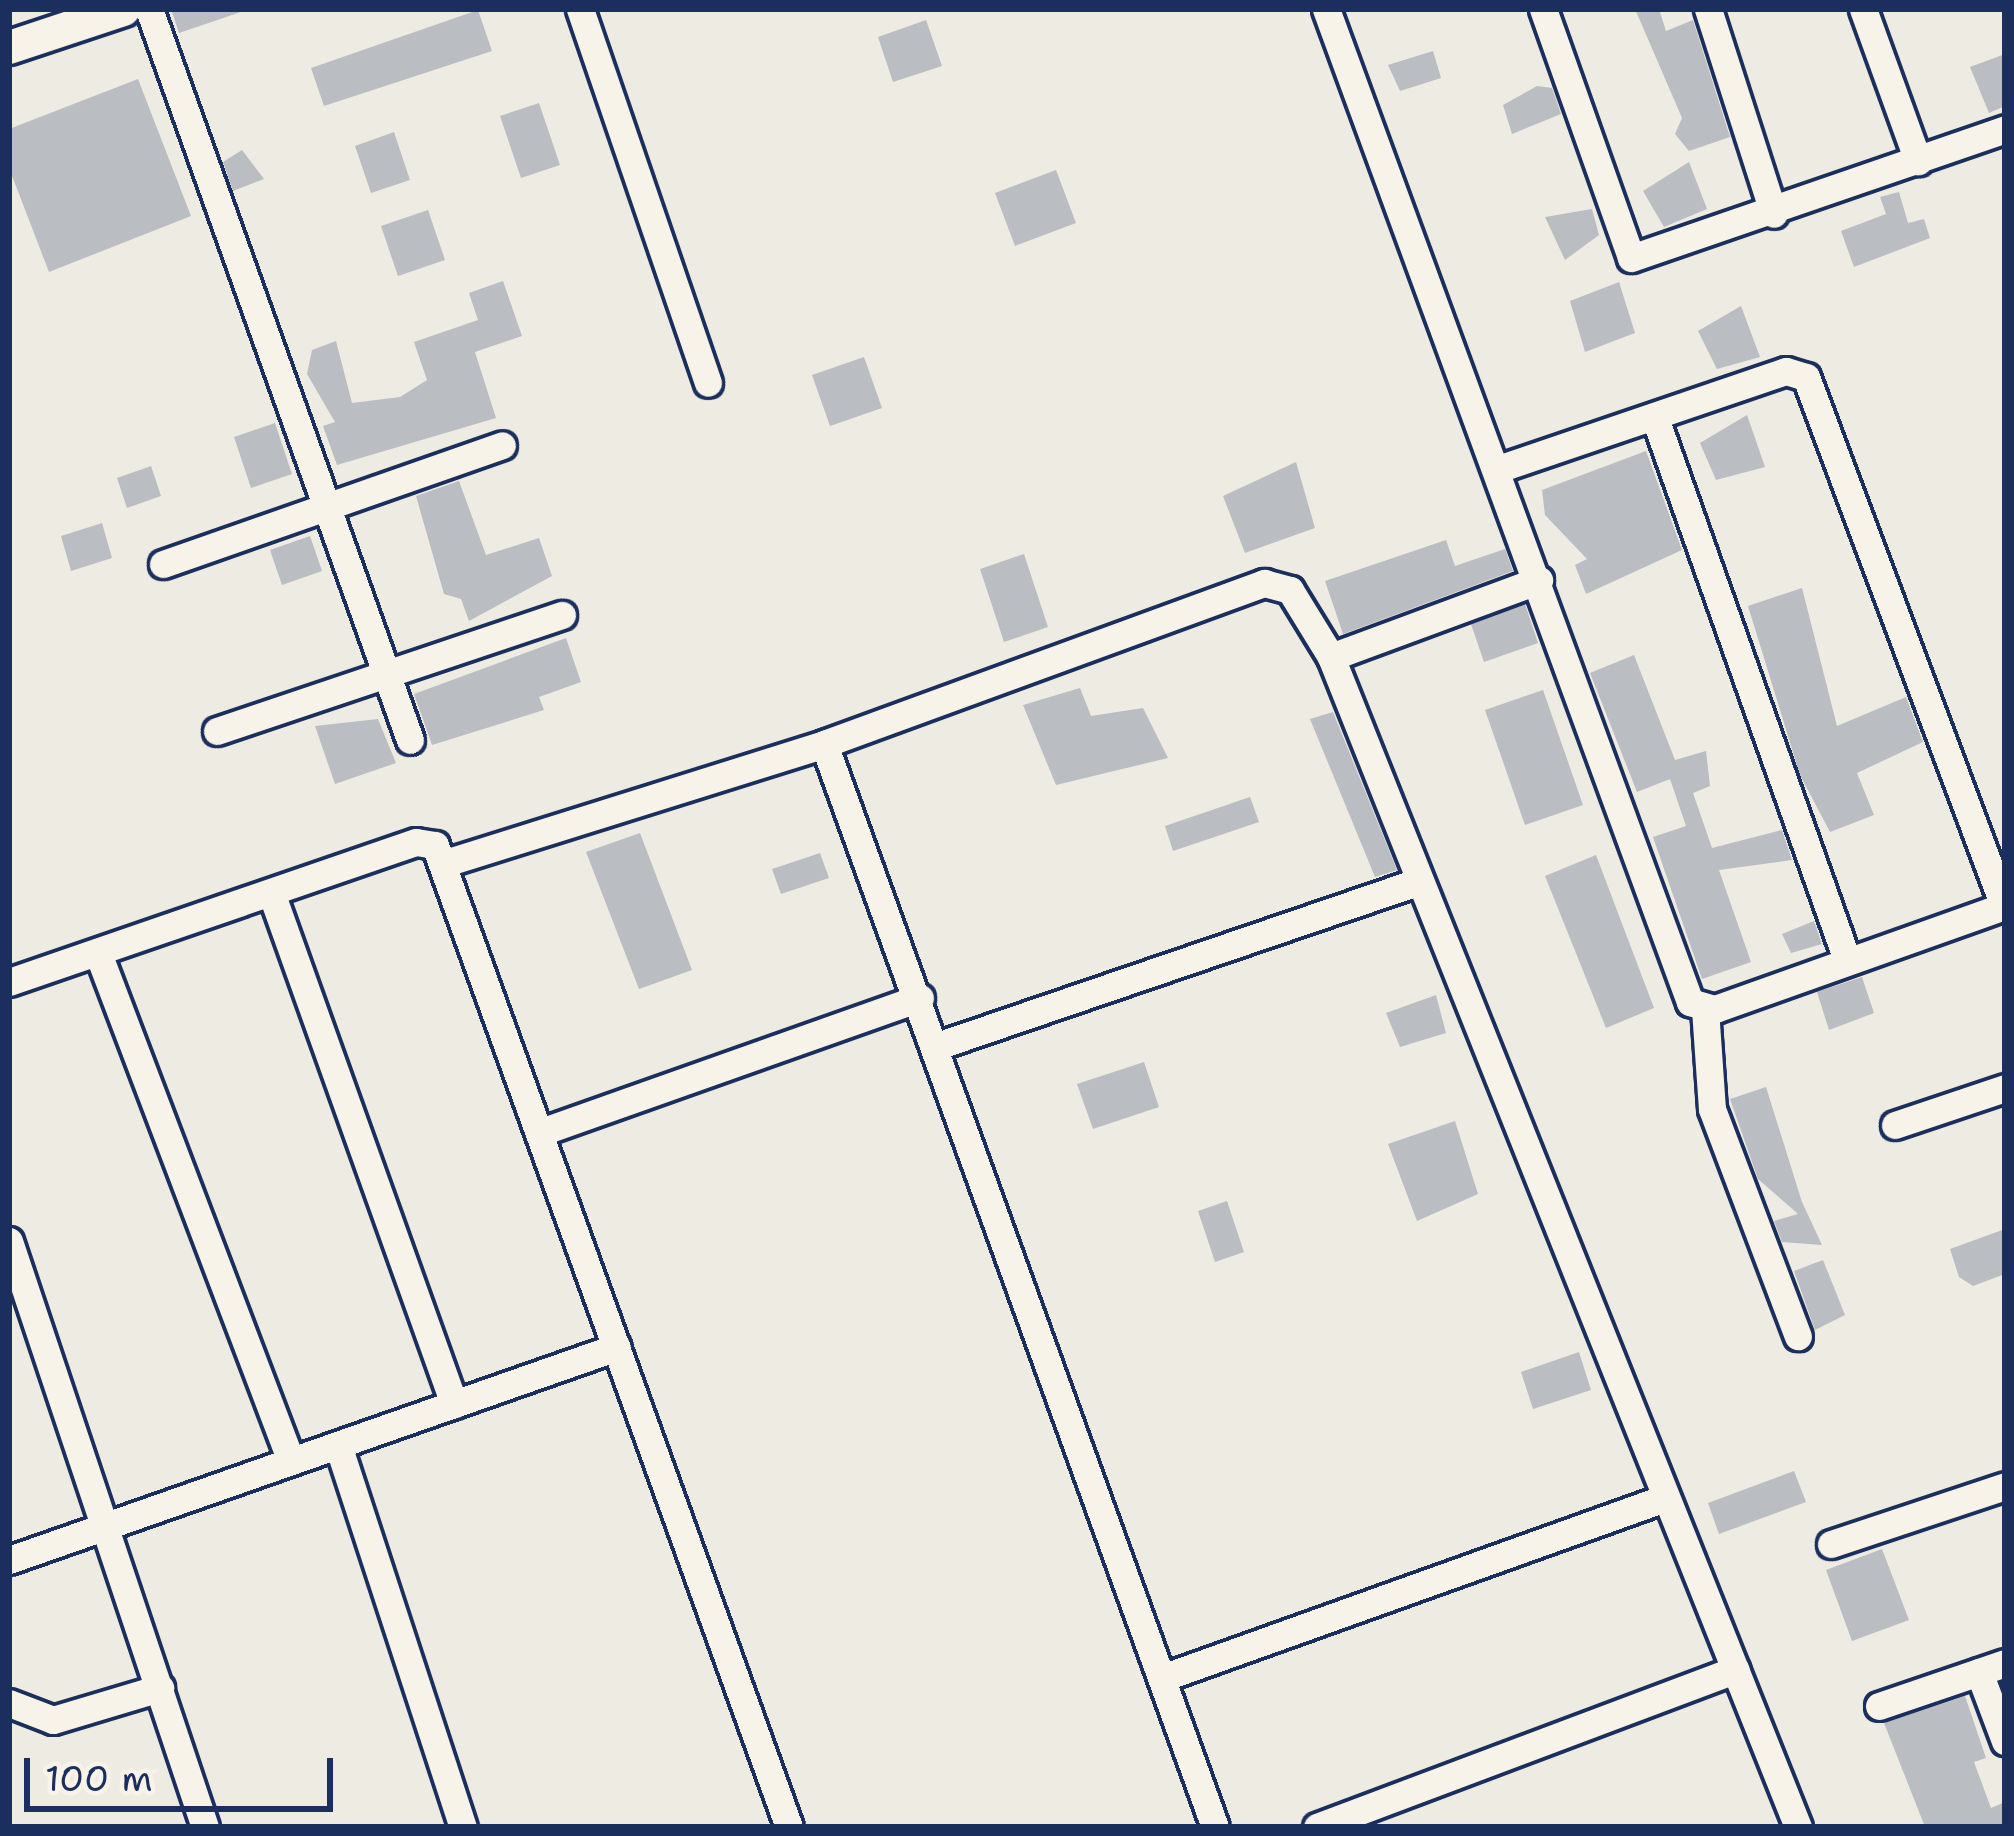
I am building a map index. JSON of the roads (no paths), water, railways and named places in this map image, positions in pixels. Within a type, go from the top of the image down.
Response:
[{"type":"main road","points":[[9,47],[123,9]]},
{"type":"street","points":[[148,9],[410,740]]},
{"type":"street","points":[[580,9],[708,383]]},
{"type":"street","points":[[1326,9],[1498,469],[1685,993],[1705,1009],[1712,1109],[1798,1336]]},
{"type":"street","points":[[1543,9],[1625,254],[1658,256],[2005,129]]},
{"type":"street","points":[[1708,9],[1774,214]]},
{"type":"street","points":[[1870,11],[1918,161]]},
{"type":"street","points":[[1498,469],[1786,371],[1806,377],[2004,906],[1705,1009]]},
{"type":"street","points":[[1654,418],[1846,960]]},
{"type":"street","points":[[163,564],[502,445]]},
{"type":"street","points":[[1331,657],[1538,580]]},
{"type":"street","points":[[445,863],[824,744],[1264,583],[1301,601],[1331,657],[1798,1827]]},
{"type":"street","points":[[217,731],[562,614]]},
{"type":"street","points":[[824,744],[920,998],[1215,1827]]},
{"type":"street","points":[[9,982],[423,840],[445,863],[788,1827]]},
{"type":"street","points":[[937,1046],[1420,880]]},
{"type":"street","points":[[272,895],[454,1404]]},
{"type":"street","points":[[98,953],[291,1461]]},
{"type":"street","points":[[542,1132],[920,998]]},
{"type":"street","points":[[1895,1125],[2005,1088]]},
{"type":"street","points":[[9,1241],[108,1525],[205,1827]]},
{"type":"street","points":[[9,1560],[617,1347]]},
{"type":"street","points":[[338,1445],[463,1827]]},
{"type":"street","points":[[1831,1544],[2005,1486]]},
{"type":"street","points":[[1162,1678],[1665,1498]]},
{"type":"street","points":[[1879,1706],[1992,1667],[2005,1741]]},
{"type":"street","points":[[1317,1827],[1735,1670]]},
{"type":"street","points":[[9,1702],[53,1720],[160,1688]]}]
